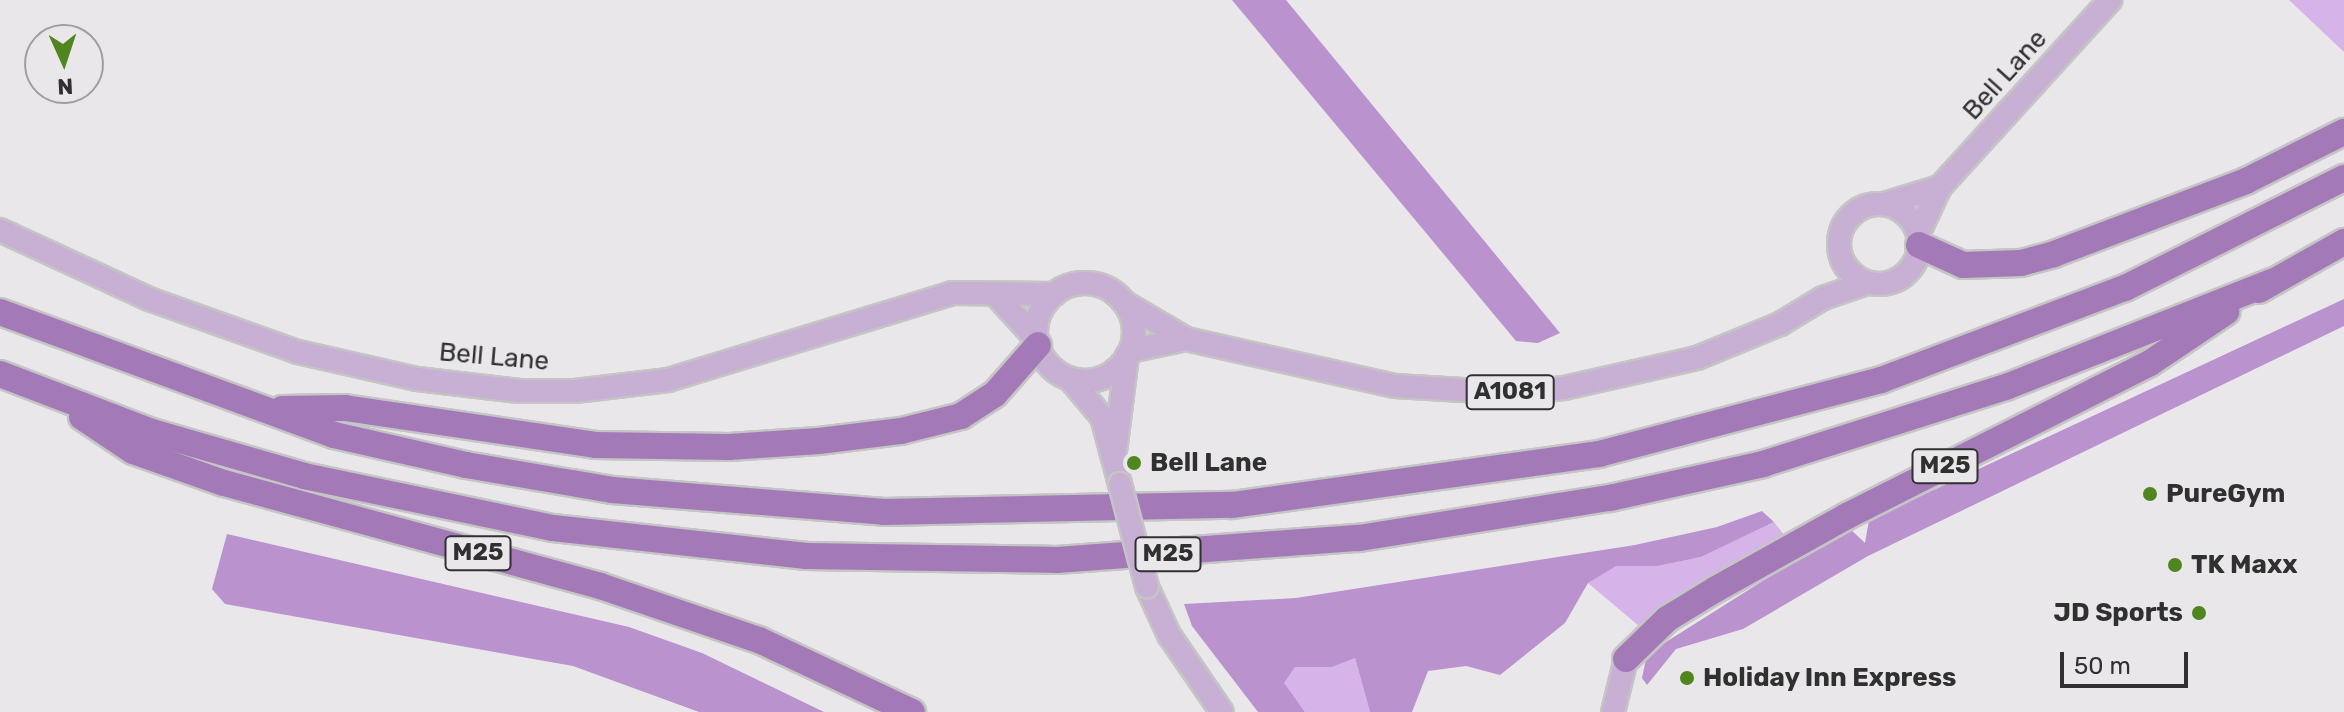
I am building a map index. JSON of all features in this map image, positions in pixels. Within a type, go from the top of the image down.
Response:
[{"type":"highway","points":[[1919,240],[1963,265],[2021,263],[2054,254],[2246,181],[2344,132]]},
{"type":"highway","name":"M25","points":[[0,312],[271,409],[334,435],[466,465],[683,497],[884,512],[1232,505],[1599,454],[1881,380],[2125,288],[2344,178]]},
{"type":"highway","name":"M25","points":[[1626,659],[1667,619],[1716,589],[1847,516],[2150,363],[2271,282],[2344,242]]},
{"type":"highway","name":"M25","points":[[0,374],[46,394],[304,476],[553,528],[806,556],[1103,558],[1359,538],[1476,522],[1763,464],[1993,392],[2271,282]]},
{"type":"highway","name":"M25","points":[[271,409],[345,408],[595,445],[729,447],[819,441],[901,431],[961,416],[995,394],[1037,343]]},
{"type":"highway","name":"M25","points":[[46,394],[133,451],[224,483],[675,610],[759,640],[912,712]]},
{"type":"main road","name":"Bell Lane","points":[[1919,240],[1940,187],[2110,0]]},
{"type":"main road","points":[[1823,298],[1840,256],[1844,223],[1861,208],[1940,187]]},
{"type":"main road","points":[[1840,256],[1846,268],[1867,283],[1903,277],[1919,240],[1906,214],[1884,204]]},
{"type":"main road","name":"Bell Lane","points":[[0,230],[149,299],[298,352],[417,379],[519,391],[575,391],[668,380],[716,369],[932,296],[972,292],[997,296],[1054,294]]},
{"type":"main road","points":[[1037,343],[1037,319],[1054,294],[1084,283],[1100,285],[1125,303],[1134,332],[1115,451]]},
{"type":"main road","name":"A1081","points":[[1125,303],[1186,339],[1345,378],[1438,391],[1514,393],[1655,371],[1736,344],[1823,298],[1867,283]]},
{"type":"main road","points":[[997,296],[1037,343],[1045,360],[1069,378],[1097,409],[1115,451],[1120,484],[1147,587],[1169,635],[1222,712]]},
{"type":"main road","name":"A1081","points":[[1129,354],[1186,339]]},
{"type":"main road","points":[[1069,378],[1099,378],[1129,354]]},
{"type":"main road","points":[[1613,712],[1626,659]]},
{"type":"shaded area","points":[[1232,0],[1286,0],[1560,333],[1538,343],[1516,341]]},
{"type":"shaded area","points":[[2289,0],[2344,0],[2344,52]]},
{"type":"shaded area","points":[[2344,299],[2344,326],[1868,556],[1743,629],[1676,649],[1647,685],[1642,678],[1647,654],[1848,527],[1865,543],[1869,520]]},
{"type":"shaded area","points":[[1762,511],[1774,522],[1701,557],[1658,566],[1616,566],[1588,583],[1565,623],[1500,675],[1466,666],[1428,671],[1412,712],[1370,712],[1355,658],[1332,667],[1295,667],[1284,683],[1305,712],[1258,712],[1192,626],[1184,604],[1296,598],[1635,545],[1717,527]]},
{"type":"shaded area","points":[[1774,522],[1784,535],[1670,599],[1639,626],[1588,583],[1616,565],[1658,566],[1701,557]]},
{"type":"shaded area","points":[[227,534],[629,627],[702,653],[824,712],[699,712],[573,666],[225,604],[212,589]]},
{"type":"shaded area","points":[[1355,658],[1370,712],[1305,712],[1283,683],[1295,667],[1332,667]]},
{"type":"place","name":"Bell Lane","points":[[1134,463]]},
{"type":"place","name":"PureGym","points":[[2150,494]]},
{"type":"place","name":"TK Maxx","points":[[2175,565]]},
{"type":"place","name":"JD Sports","points":[[2199,613]]},
{"type":"place","name":"Holiday Inn Express","points":[[1687,678]]}]
